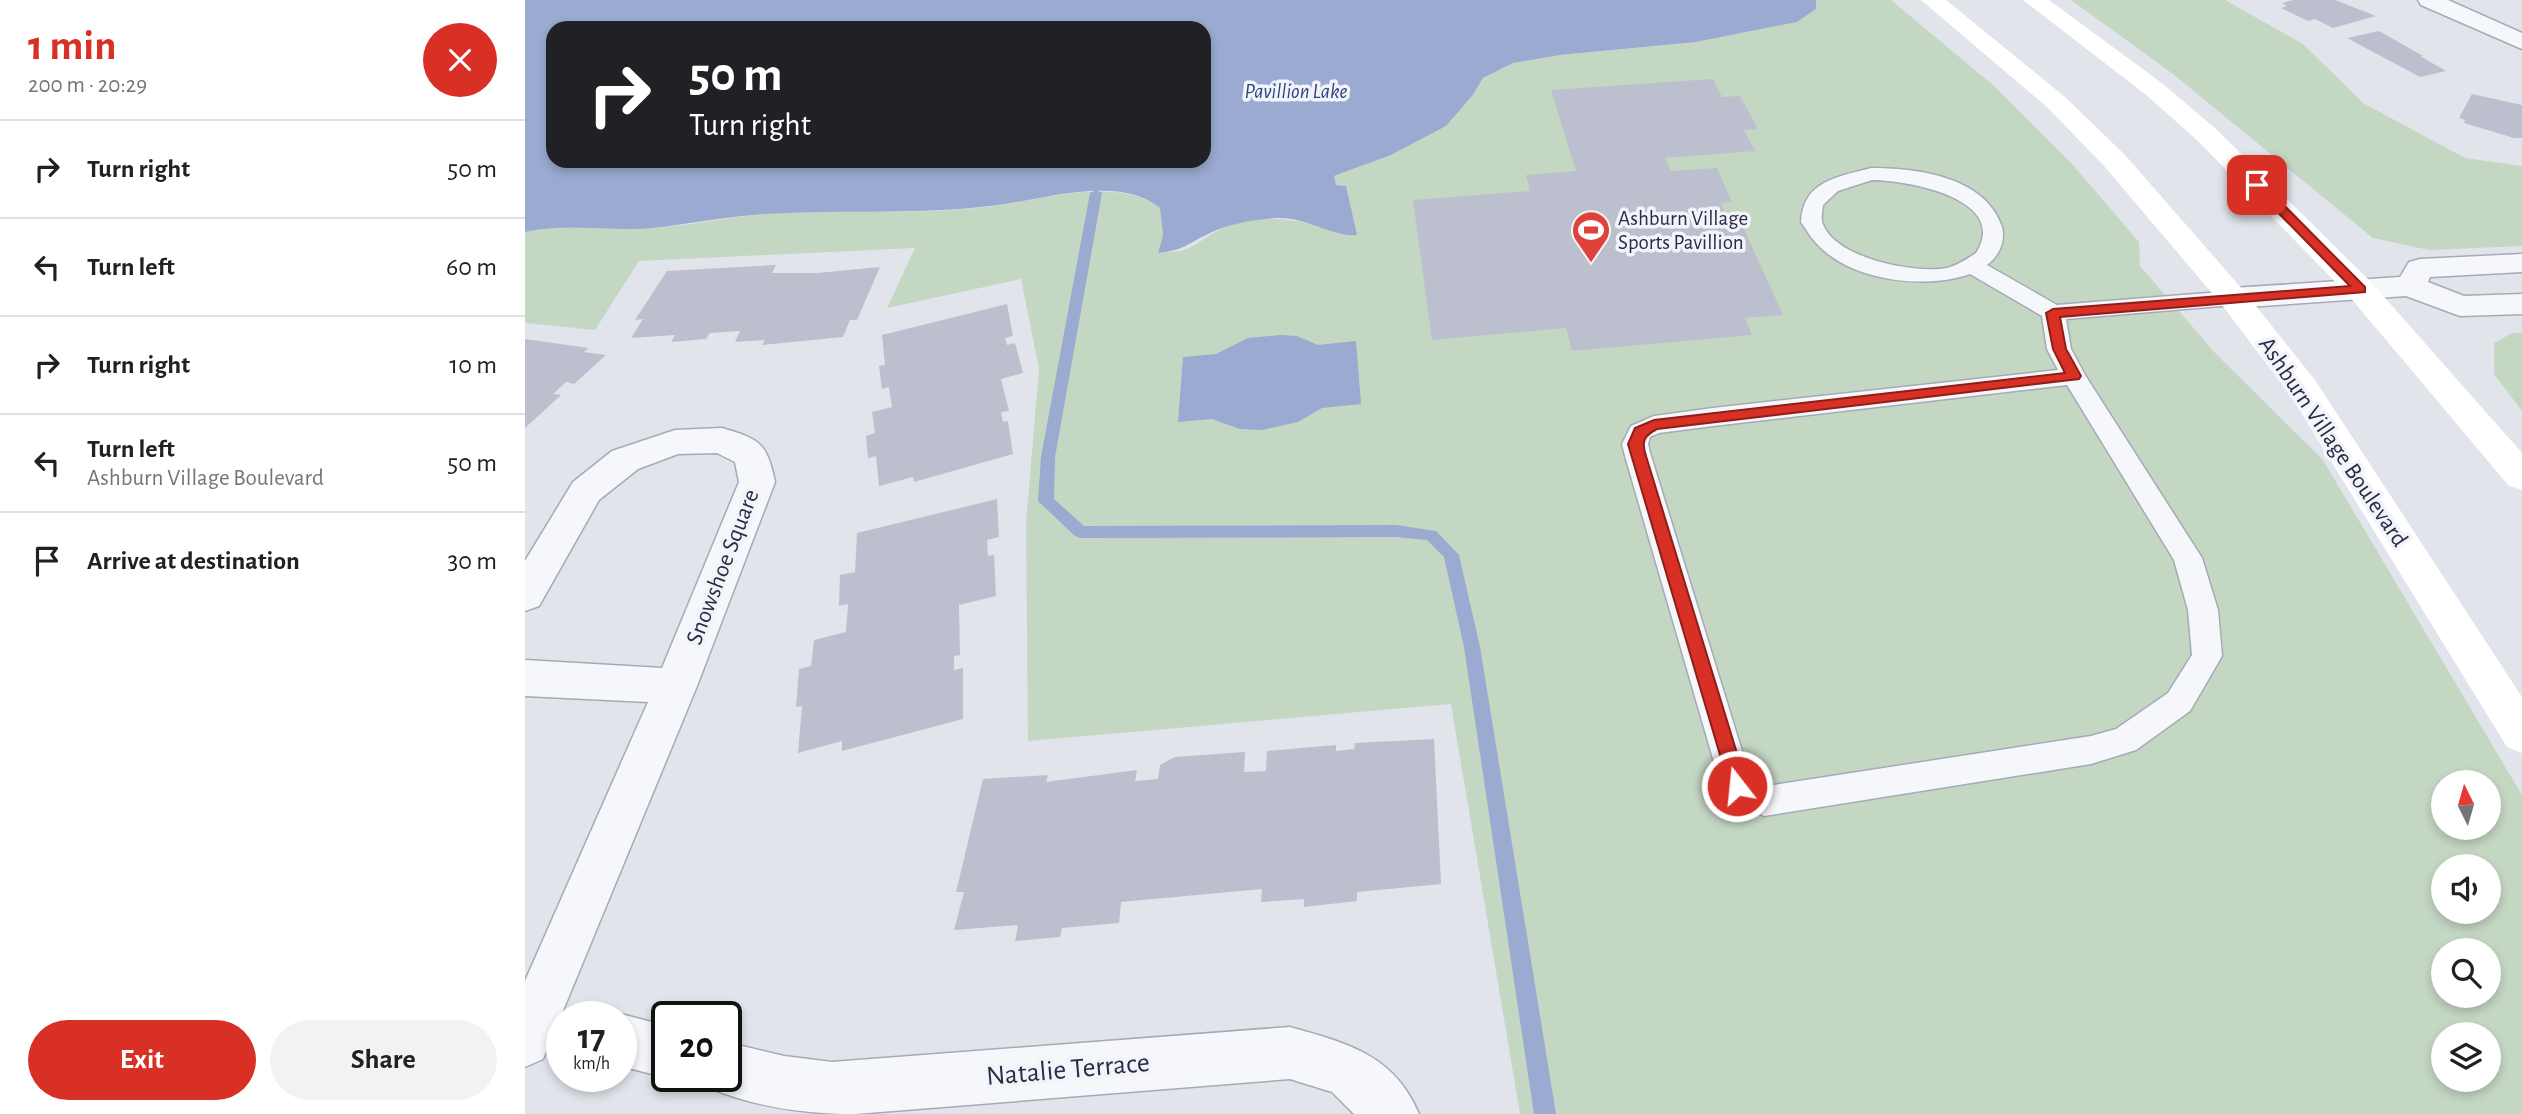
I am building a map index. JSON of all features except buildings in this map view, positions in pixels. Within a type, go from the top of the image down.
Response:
[{"type":"main road","name":"Ashburn Village Boulevard","points":[[1933,0],[2056,102],[2115,161],[2233,298],[2303,388],[2522,734]]},
{"type":"main road","points":[[2033,0],[2144,81],[2207,135],[2360,289],[2522,477]]},
{"type":"street","points":[[2429,0],[2522,42]]},
{"type":"street","points":[[2410,286],[2420,268],[2522,263]]},
{"type":"street","points":[[2233,298],[2410,286],[2460,306],[2522,304]]},
{"type":"street","name":"Snowshoe Square","points":[[525,595],[586,491],[625,460],[675,442],[722,440],[752,455],[757,482],[541,1027]]},
{"type":"street","points":[[525,678],[676,686]]},
{"type":"street","name":"Natalie Terrace","points":[[742,1072],[784,1083],[832,1089],[1290,1053],[1348,1070],[1392,1114]]},
{"type":"lane","points":[[1972,266],[1982,261],[1993,247],[1994,231],[1987,215],[1972,200],[1950,188],[1925,179],[1871,174],[1846,179],[1827,187],[1815,200],[1811,215],[1815,231],[1828,247],[1849,261],[1876,271],[1906,277],[1936,277],[1972,266],[2053,313],[2233,298]]},
{"type":"lane","points":[[2053,313],[2059,349],[2188,558],[2203,610],[2207,656],[2179,702],[2125,740],[2091,750],[1764,801],[1737,786],[1638,456],[1635,444],[1640,432],[1654,425],[2074,376]]},
{"type":"green space","name":"Ashburn Village Sports Pavillion","points":[[1816,0],[1891,0],[1994,86],[2073,165],[2139,242],[2140,266],[2216,354],[2323,460],[2522,795],[2522,1114],[1520,1114],[1451,704],[1028,741],[1026,523],[1039,369],[1021,279],[887,308],[915,248],[639,261],[595,330],[525,323],[525,232],[540,229],[646,228],[767,214],[917,212],[977,208],[1064,194],[1106,192],[1144,199],[1160,208],[1163,235],[1158,253],[1186,249],[1233,224],[1265,219],[1296,221],[1356,235],[1346,186],[1336,185],[1334,176],[1391,155],[1446,126],[1472,96],[1483,78],[1513,63],[1560,55],[1696,42],[1797,22],[1816,9]]},
{"type":"green space","points":[[2071,0],[2225,0],[2303,44],[2363,103],[2465,158],[2522,166],[2522,246],[2429,250],[2373,238],[2173,74]]},
{"type":"green space","points":[[2512,333],[2522,333],[2522,411],[2494,374],[2494,343]]},
{"type":"water","name":"Pavillion Lake","points":[[525,0],[1816,0],[1816,9],[1797,22],[1696,42],[1560,55],[1513,63],[1483,78],[1472,96],[1446,126],[1391,155],[1334,176],[1336,185],[1346,186],[1357,235],[1277,218],[1224,227],[1180,249],[1158,253],[1163,235],[1160,208],[1127,193],[1108,191],[1067,193],[951,210],[767,214],[652,228],[541,229],[525,232]]},
{"type":"water","points":[[1297,336],[1318,345],[1356,341],[1361,404],[1322,408],[1298,422],[1262,430],[1240,429],[1212,419],[1178,422],[1183,357],[1216,354],[1248,338]]},
{"type":"waterway","points":[[1096,193],[1048,457],[1046,501],[1080,532],[1396,531],[1431,535],[1451,555],[1472,647],[1545,1114]]},
{"type":"place","name":"Ashburn Village Sports Pavillion","points":[[1591,264]]},
{"type":"route","points":[[1737,786],[1638,456],[1635,444],[1640,432],[1654,425],[1713,417],[2074,376],[2059,349],[2053,313],[2360,289],[2257,185]]}]
